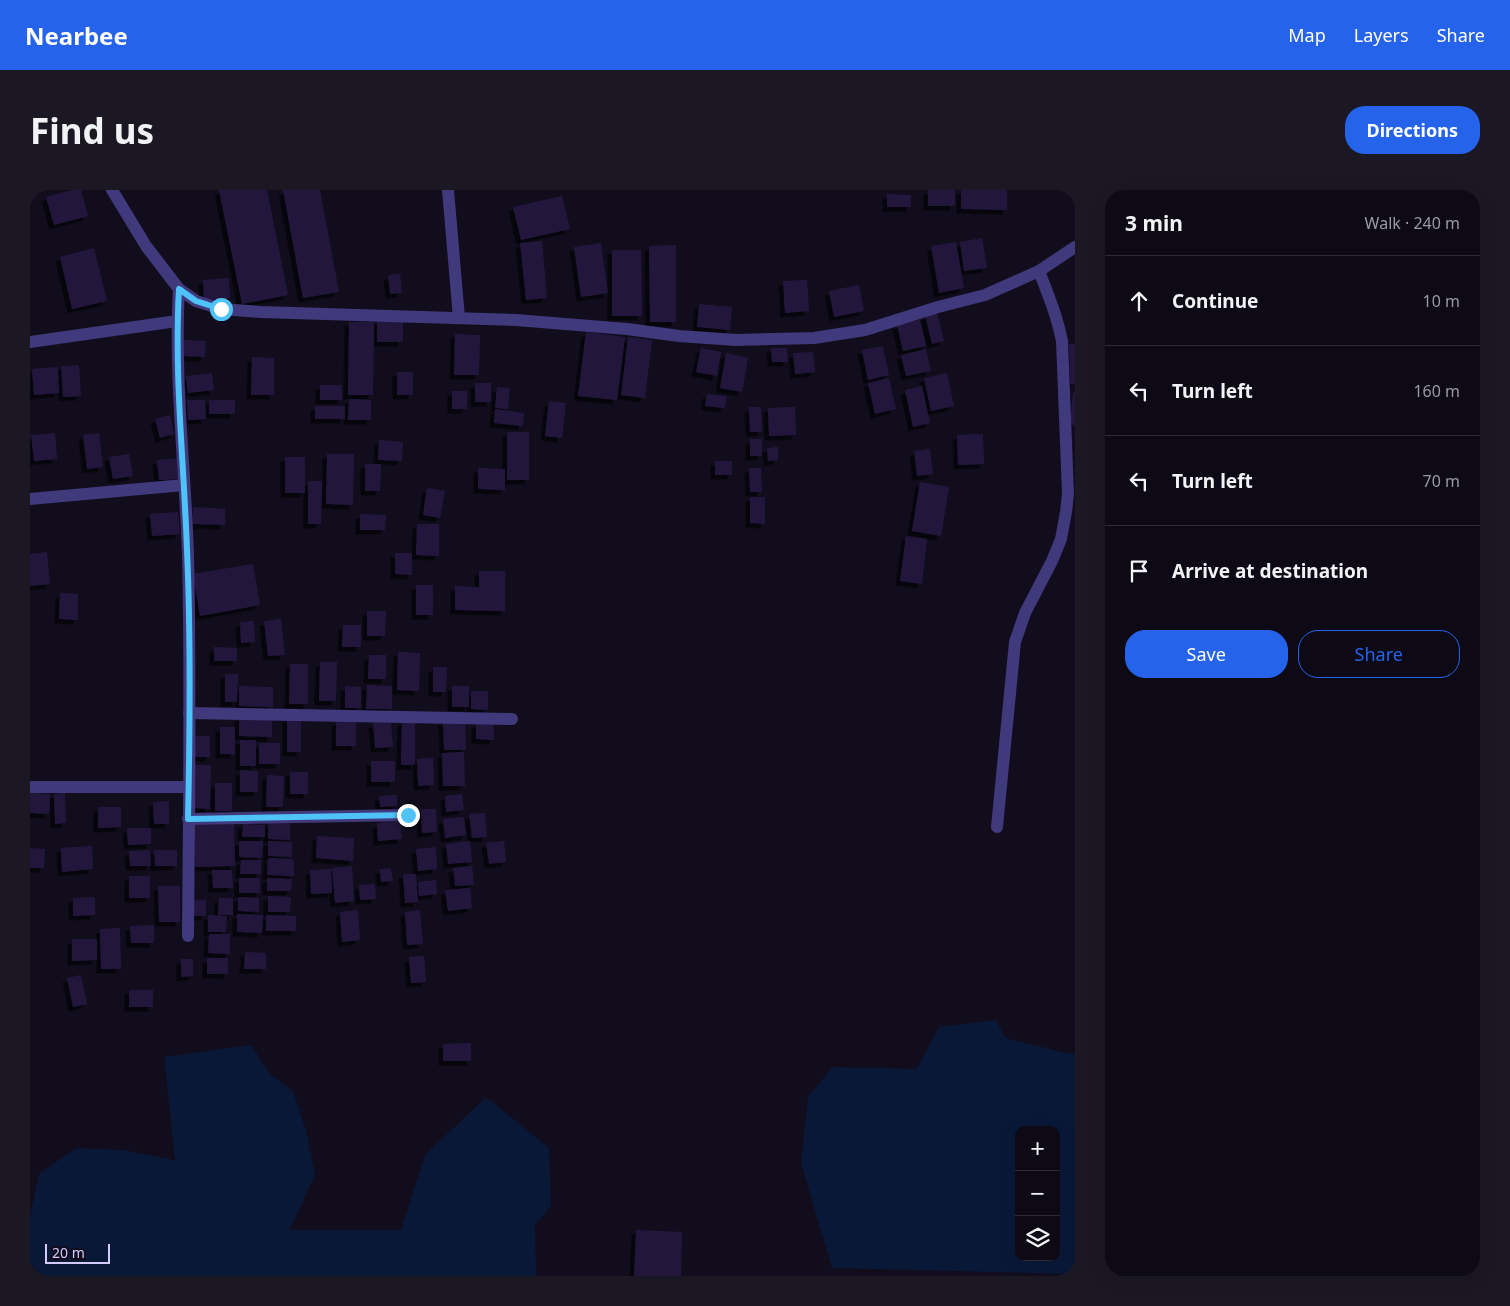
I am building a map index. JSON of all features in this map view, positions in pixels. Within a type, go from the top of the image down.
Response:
[{"type":"street","points":[[112,190],[146,246],[179,289],[196,301],[221,309],[261,312],[516,320],[736,340],[814,338],[865,330],[938,307],[985,295],[1039,271],[1075,247]]},
{"type":"street","points":[[448,190],[459,318]]},
{"type":"street","points":[[998,827],[1014,642],[1025,613],[1052,561],[1061,539],[1072,493],[1062,341],[1059,323],[1039,271]]},
{"type":"street","points":[[179,289],[177,355],[188,552],[188,936]]},
{"type":"street","points":[[30,342],[177,321]]},
{"type":"street","points":[[30,499],[184,485]]},
{"type":"street","points":[[189,713],[512,719]]},
{"type":"street","points":[[32,787],[189,787]]},
{"type":"street","points":[[188,819],[408,815]]},
{"type":"water","points":[[996,1020],[1005,1038],[1075,1055],[1075,1274],[832,1268],[801,1163],[808,1097],[833,1067],[917,1069],[939,1027]]},
{"type":"water","points":[[251,1045],[270,1074],[293,1091],[306,1131],[315,1174],[290,1230],[401,1230],[425,1155],[486,1097],[549,1148],[551,1206],[535,1225],[536,1276],[30,1276],[30,1217],[39,1174],[76,1148],[122,1150],[175,1160],[164,1057]]},
{"type":"building","points":[[72,190],[81,190],[88,216],[54,225],[46,197]]},
{"type":"building","points":[[219,190],[267,190],[288,295],[242,304]]},
{"type":"building","points":[[283,190],[320,190],[339,292],[303,298]]},
{"type":"building","points":[[928,190],[955,190],[955,206],[928,206]]},
{"type":"building","points":[[961,190],[1007,190],[1007,210],[961,209]]},
{"type":"building","points":[[887,194],[911,195],[911,207],[887,207]]},
{"type":"building","points":[[562,196],[570,229],[521,240],[513,207]]},
{"type":"building","points":[[982,238],[987,268],[964,271],[960,242]]},
{"type":"building","points":[[542,241],[547,298],[526,300],[520,243]]},
{"type":"building","points":[[956,242],[964,288],[939,293],[931,246]]},
{"type":"building","points":[[601,243],[608,293],[581,297],[574,247]]},
{"type":"building","points":[[676,245],[676,322],[650,322],[649,246]]},
{"type":"building","points":[[94,248],[107,301],[72,309],[60,257]]},
{"type":"building","points":[[612,250],[641,250],[642,316],[612,316]]},
{"type":"building","points":[[400,274],[402,293],[390,294],[388,275]]},
{"type":"building","points":[[229,278],[230,298],[204,300],[203,280]]},
{"type":"building","points":[[807,280],[809,311],[785,313],[783,281]]},
{"type":"building","points":[[859,285],[864,311],[834,317],[829,291]]},
{"type":"building","points":[[699,304],[732,307],[730,330],[697,327]]},
{"type":"building","points":[[937,312],[944,341],[932,344],[925,316]]},
{"type":"building","points":[[377,320],[403,320],[403,342],[377,342]]},
{"type":"building","points":[[920,320],[926,346],[903,351],[897,325]]},
{"type":"building","points":[[349,322],[374,322],[373,395],[348,395]]},
{"type":"building","points":[[586,332],[625,337],[617,400],[578,396]]},
{"type":"building","points":[[455,334],[480,335],[479,375],[454,375]]},
{"type":"building","points":[[628,337],[652,340],[645,398],[621,395]]},
{"type":"building","points":[[183,340],[206,341],[205,357],[182,356]]},
{"type":"building","points":[[1069,344],[1075,344],[1075,384],[1070,384]]},
{"type":"building","points":[[883,346],[889,375],[868,380],[862,350]]},
{"type":"building","points":[[701,348],[721,352],[717,376],[696,372]]},
{"type":"building","points":[[771,348],[787,348],[788,362],[772,362]]},
{"type":"building","points":[[926,349],[931,371],[906,376],[901,355]]},
{"type":"building","points":[[813,352],[815,372],[795,374],[793,353]]},
{"type":"building","points":[[726,353],[748,358],[742,392],[720,388]]},
{"type":"building","points":[[252,357],[274,358],[274,395],[251,395]]},
{"type":"building","points":[[79,365],[81,396],[63,397],[61,366]]},
{"type":"building","points":[[58,367],[59,393],[34,395],[32,369]]},
{"type":"building","points":[[397,372],[413,372],[413,395],[397,395]]},
{"type":"building","points":[[212,373],[214,390],[188,393],[186,376]]},
{"type":"building","points":[[947,373],[954,406],[931,411],[924,378]]},
{"type":"building","points":[[889,378],[896,409],[875,414],[868,383]]},
{"type":"building","points":[[475,383],[491,383],[491,402],[475,402]]},
{"type":"building","points":[[320,385],[342,385],[342,400],[320,400]]},
{"type":"building","points":[[922,386],[930,423],[913,427],[905,390]]},
{"type":"building","points":[[497,387],[510,388],[508,409],[495,408]]},
{"type":"building","points":[[452,391],[467,391],[467,409],[452,409]]},
{"type":"building","points":[[1073,392],[1075,392],[1075,425],[1070,424]]},
{"type":"building","points":[[707,394],[727,396],[725,408],[705,406]]},
{"type":"building","points":[[349,399],[371,400],[371,420],[348,420]]},
{"type":"building","points":[[187,400],[205,400],[206,419],[188,420]]},
{"type":"building","points":[[209,400],[235,400],[235,414],[209,414]]},
{"type":"building","points":[[549,401],[566,403],[562,438],[545,436]]},
{"type":"building","points":[[315,406],[345,406],[345,419],[315,419]]},
{"type":"building","points":[[749,407],[761,407],[762,432],[750,432]]},
{"type":"building","points":[[795,407],[796,435],[769,436],[768,408]]},
{"type":"building","points":[[495,409],[524,413],[523,426],[494,423]]},
{"type":"building","points":[[170,415],[174,434],[160,438],[155,419]]},
{"type":"building","points":[[507,432],[529,432],[529,480],[507,480]]},
{"type":"building","points":[[55,433],[57,459],[34,461],[31,435]]},
{"type":"building","points":[[99,433],[103,467],[87,469],[83,435]]},
{"type":"building","points":[[983,434],[984,464],[958,465],[957,435]]},
{"type":"building","points":[[750,439],[762,439],[762,456],[750,456]]},
{"type":"building","points":[[379,440],[403,442],[402,461],[378,460]]},
{"type":"building","points":[[778,447],[778,460],[768,461],[767,448]]},
{"type":"building","points":[[930,449],[933,474],[917,476],[914,451]]},
{"type":"building","points":[[129,454],[133,476],[113,479],[109,457]]},
{"type":"building","points":[[327,454],[354,454],[353,505],[326,504]]},
{"type":"building","points":[[285,457],[305,457],[305,493],[285,493]]},
{"type":"building","points":[[181,458],[183,479],[159,480],[157,460]]},
{"type":"building","points":[[715,461],[732,461],[732,475],[715,475]]},
{"type":"building","points":[[365,464],[381,464],[380,491],[365,491]]},
{"type":"building","points":[[478,468],[505,469],[505,490],[478,489]]},
{"type":"building","points":[[749,468],[761,468],[762,492],[750,492]]},
{"type":"building","points":[[308,481],[322,481],[321,524],[308,524]]},
{"type":"building","points":[[920,482],[949,487],[941,536],[912,531]]},
{"type":"building","points":[[427,488],[445,491],[440,518],[423,515]]},
{"type":"building","points":[[750,497],[765,497],[765,524],[750,523]]},
{"type":"building","points":[[193,507],[225,509],[225,525],[192,524]]},
{"type":"building","points":[[178,512],[180,534],[152,536],[150,514]]},
{"type":"building","points":[[360,514],[386,515],[385,530],[360,530]]},
{"type":"building","points":[[417,524],[439,524],[439,556],[416,555]]},
{"type":"building","points":[[906,536],[927,539],[922,584],[900,581]]},
{"type":"building","points":[[47,552],[50,584],[30,586],[30,554]]},
{"type":"building","points":[[395,553],[412,553],[412,575],[395,574]]},
{"type":"building","points":[[253,564],[260,605],[200,616],[193,574]]},
{"type":"building","points":[[479,571],[505,571],[505,611],[455,610],[455,586],[479,587]]},
{"type":"building","points":[[416,585],[433,585],[433,615],[416,615]]},
{"type":"building","points":[[60,593],[78,594],[78,620],[59,619]]},
{"type":"building","points":[[367,611],[386,611],[385,636],[367,636]]},
{"type":"building","points":[[281,619],[285,655],[268,656],[264,621]]},
{"type":"building","points":[[254,621],[255,642],[241,643],[240,622]]},
{"type":"building","points":[[343,625],[361,625],[361,647],[342,647]]},
{"type":"building","points":[[214,647],[237,648],[237,661],[214,661]]},
{"type":"building","points":[[398,652],[420,653],[419,691],[397,690]]},
{"type":"building","points":[[369,655],[386,655],[386,679],[368,679]]},
{"type":"building","points":[[320,662],[337,662],[336,701],[319,701]]},
{"type":"building","points":[[290,664],[308,664],[308,704],[289,704]]},
{"type":"building","points":[[433,667],[447,667],[446,692],[433,692]]},
{"type":"building","points":[[225,674],[238,674],[237,702],[225,702]]},
{"type":"building","points":[[367,685],[392,686],[392,709],[366,709]]},
{"type":"building","points":[[239,686],[273,687],[273,707],[239,706]]},
{"type":"building","points":[[345,686],[361,687],[361,708],[345,708]]},
{"type":"building","points":[[452,686],[469,686],[469,707],[452,707]]},
{"type":"building","points":[[471,691],[488,691],[488,710],[471,709]]},
{"type":"building","points":[[239,717],[272,718],[272,737],[239,736]]},
{"type":"building","points":[[287,718],[301,718],[301,752],[287,752]]},
{"type":"building","points":[[465,720],[466,750],[444,750],[443,721]]},
{"type":"building","points":[[336,721],[356,722],[356,746],[336,746]]},
{"type":"building","points":[[402,721],[415,721],[415,765],[401,765]]},
{"type":"building","points":[[373,723],[391,723],[393,747],[375,748]]},
{"type":"building","points":[[476,723],[494,723],[494,740],[476,739]]},
{"type":"building","points":[[220,727],[235,727],[235,754],[220,754]]},
{"type":"building","points":[[192,736],[210,736],[210,757],[191,757]]},
{"type":"building","points":[[240,740],[256,740],[256,766],[240,766]]},
{"type":"building","points":[[259,743],[280,743],[280,764],[259,764]]},
{"type":"building","points":[[464,752],[465,786],[443,786],[442,753]]},
{"type":"building","points":[[433,758],[434,785],[418,786],[417,759]]},
{"type":"building","points":[[371,761],[395,761],[395,782],[371,782]]},
{"type":"building","points":[[193,765],[211,765],[210,809],[193,808]]},
{"type":"building","points":[[240,770],[258,771],[258,792],[240,792]]},
{"type":"building","points":[[290,772],[308,772],[308,794],[290,794]]},
{"type":"building","points":[[267,775],[284,776],[283,807],[266,807]]},
{"type":"building","points":[[215,783],[232,783],[232,811],[215,811]]},
{"type":"building","points":[[30,793],[50,794],[49,814],[30,813]]},
{"type":"building","points":[[65,793],[66,823],[55,824],[54,794]]},
{"type":"building","points":[[462,794],[464,810],[446,812],[445,796]]},
{"type":"building","points":[[397,795],[397,806],[380,807],[379,796]]},
{"type":"building","points":[[169,801],[169,824],[154,824],[153,802]]},
{"type":"building","points":[[98,807],[121,807],[121,827],[98,828]]},
{"type":"building","points":[[421,809],[436,809],[437,832],[422,833]]},
{"type":"building","points":[[485,813],[487,837],[472,838],[469,814]]},
{"type":"building","points":[[464,817],[466,835],[445,838],[443,819]]},
{"type":"building","points":[[400,821],[402,839],[378,841],[377,823]]},
{"type":"building","points":[[268,822],[290,822],[290,840],[268,839]]},
{"type":"building","points":[[234,824],[235,866],[195,867],[194,825]]},
{"type":"building","points":[[243,824],[265,825],[265,837],[242,837]]},
{"type":"building","points":[[127,828],[151,828],[151,844],[128,845]]},
{"type":"building","points":[[317,836],[354,838],[353,861],[316,858]]},
{"type":"building","points":[[239,841],[263,841],[262,858],[239,857]]},
{"type":"building","points":[[268,841],[292,842],[292,857],[268,856]]},
{"type":"building","points":[[470,841],[472,862],[448,864],[446,844]]},
{"type":"building","points":[[504,841],[506,862],[489,864],[486,843]]},
{"type":"building","points":[[92,846],[93,869],[62,872],[61,848]]},
{"type":"building","points":[[436,847],[437,869],[418,871],[416,849]]},
{"type":"building","points":[[30,848],[45,849],[44,868],[30,868]]},
{"type":"building","points":[[150,850],[151,866],[130,866],[129,851]]},
{"type":"building","points":[[154,850],[177,850],[177,866],[155,866]]},
{"type":"building","points":[[268,858],[294,859],[294,876],[267,875]]},
{"type":"building","points":[[241,860],[261,860],[261,874],[240,874]]},
{"type":"building","points":[[352,866],[354,901],[335,903],[332,868]]},
{"type":"building","points":[[472,866],[474,885],[455,886],[453,868]]},
{"type":"building","points":[[391,868],[393,881],[381,882],[380,869]]},
{"type":"building","points":[[331,869],[332,893],[311,894],[310,870]]},
{"type":"building","points":[[212,870],[232,870],[233,888],[213,888]]},
{"type":"building","points":[[403,874],[416,874],[418,902],[405,903]]},
{"type":"building","points":[[129,876],[150,876],[150,898],[129,898]]},
{"type":"building","points":[[239,878],[260,878],[260,893],[239,893]]},
{"type":"building","points":[[267,878],[292,879],[291,891],[267,891]]},
{"type":"building","points":[[436,880],[437,894],[419,896],[418,882]]},
{"type":"building","points":[[375,884],[376,899],[360,900],[359,885]]},
{"type":"building","points":[[158,886],[180,886],[180,922],[159,922]]},
{"type":"building","points":[[470,888],[472,908],[448,911],[445,890]]},
{"type":"building","points":[[268,896],[291,897],[290,912],[268,912]]},
{"type":"building","points":[[95,897],[95,915],[73,916],[73,898]]},
{"type":"building","points":[[238,897],[259,898],[259,912],[238,911]]},
{"type":"building","points":[[219,898],[233,898],[233,915],[218,915]]},
{"type":"building","points":[[193,900],[206,900],[206,916],[193,916]]},
{"type":"building","points":[[358,910],[360,940],[342,942],[340,912]]},
{"type":"building","points":[[420,910],[423,944],[407,945],[405,912]]},
{"type":"building","points":[[237,914],[263,915],[262,933],[237,932]]},
{"type":"building","points":[[208,915],[227,916],[226,932],[208,932]]},
{"type":"building","points":[[266,915],[296,916],[296,931],[266,931]]},
{"type":"building","points":[[154,925],[154,943],[131,943],[130,926]]},
{"type":"building","points":[[120,928],[121,969],[101,969],[100,929]]},
{"type":"building","points":[[209,934],[230,934],[230,954],[208,953]]},
{"type":"building","points":[[72,939],[97,939],[97,960],[72,961]]},
{"type":"building","points":[[245,952],[266,953],[266,969],[244,969]]},
{"type":"building","points":[[424,956],[426,982],[411,983],[409,957]]},
{"type":"building","points":[[207,958],[228,958],[228,974],[207,974]]},
{"type":"building","points":[[181,959],[193,959],[193,976],[181,977]]},
{"type":"building","points":[[81,975],[87,1004],[73,1007],[67,978]]},
{"type":"building","points":[[129,990],[153,990],[153,1007],[129,1007]]},
{"type":"building","points":[[471,1043],[471,1061],[443,1061],[443,1044]]},
{"type":"building","points":[[636,1230],[682,1232],[681,1276],[634,1276]]},
{"type":"route","points":[[221,309],[196,301],[179,289],[177,355],[188,552],[190,658],[188,819],[408,815]]}]
